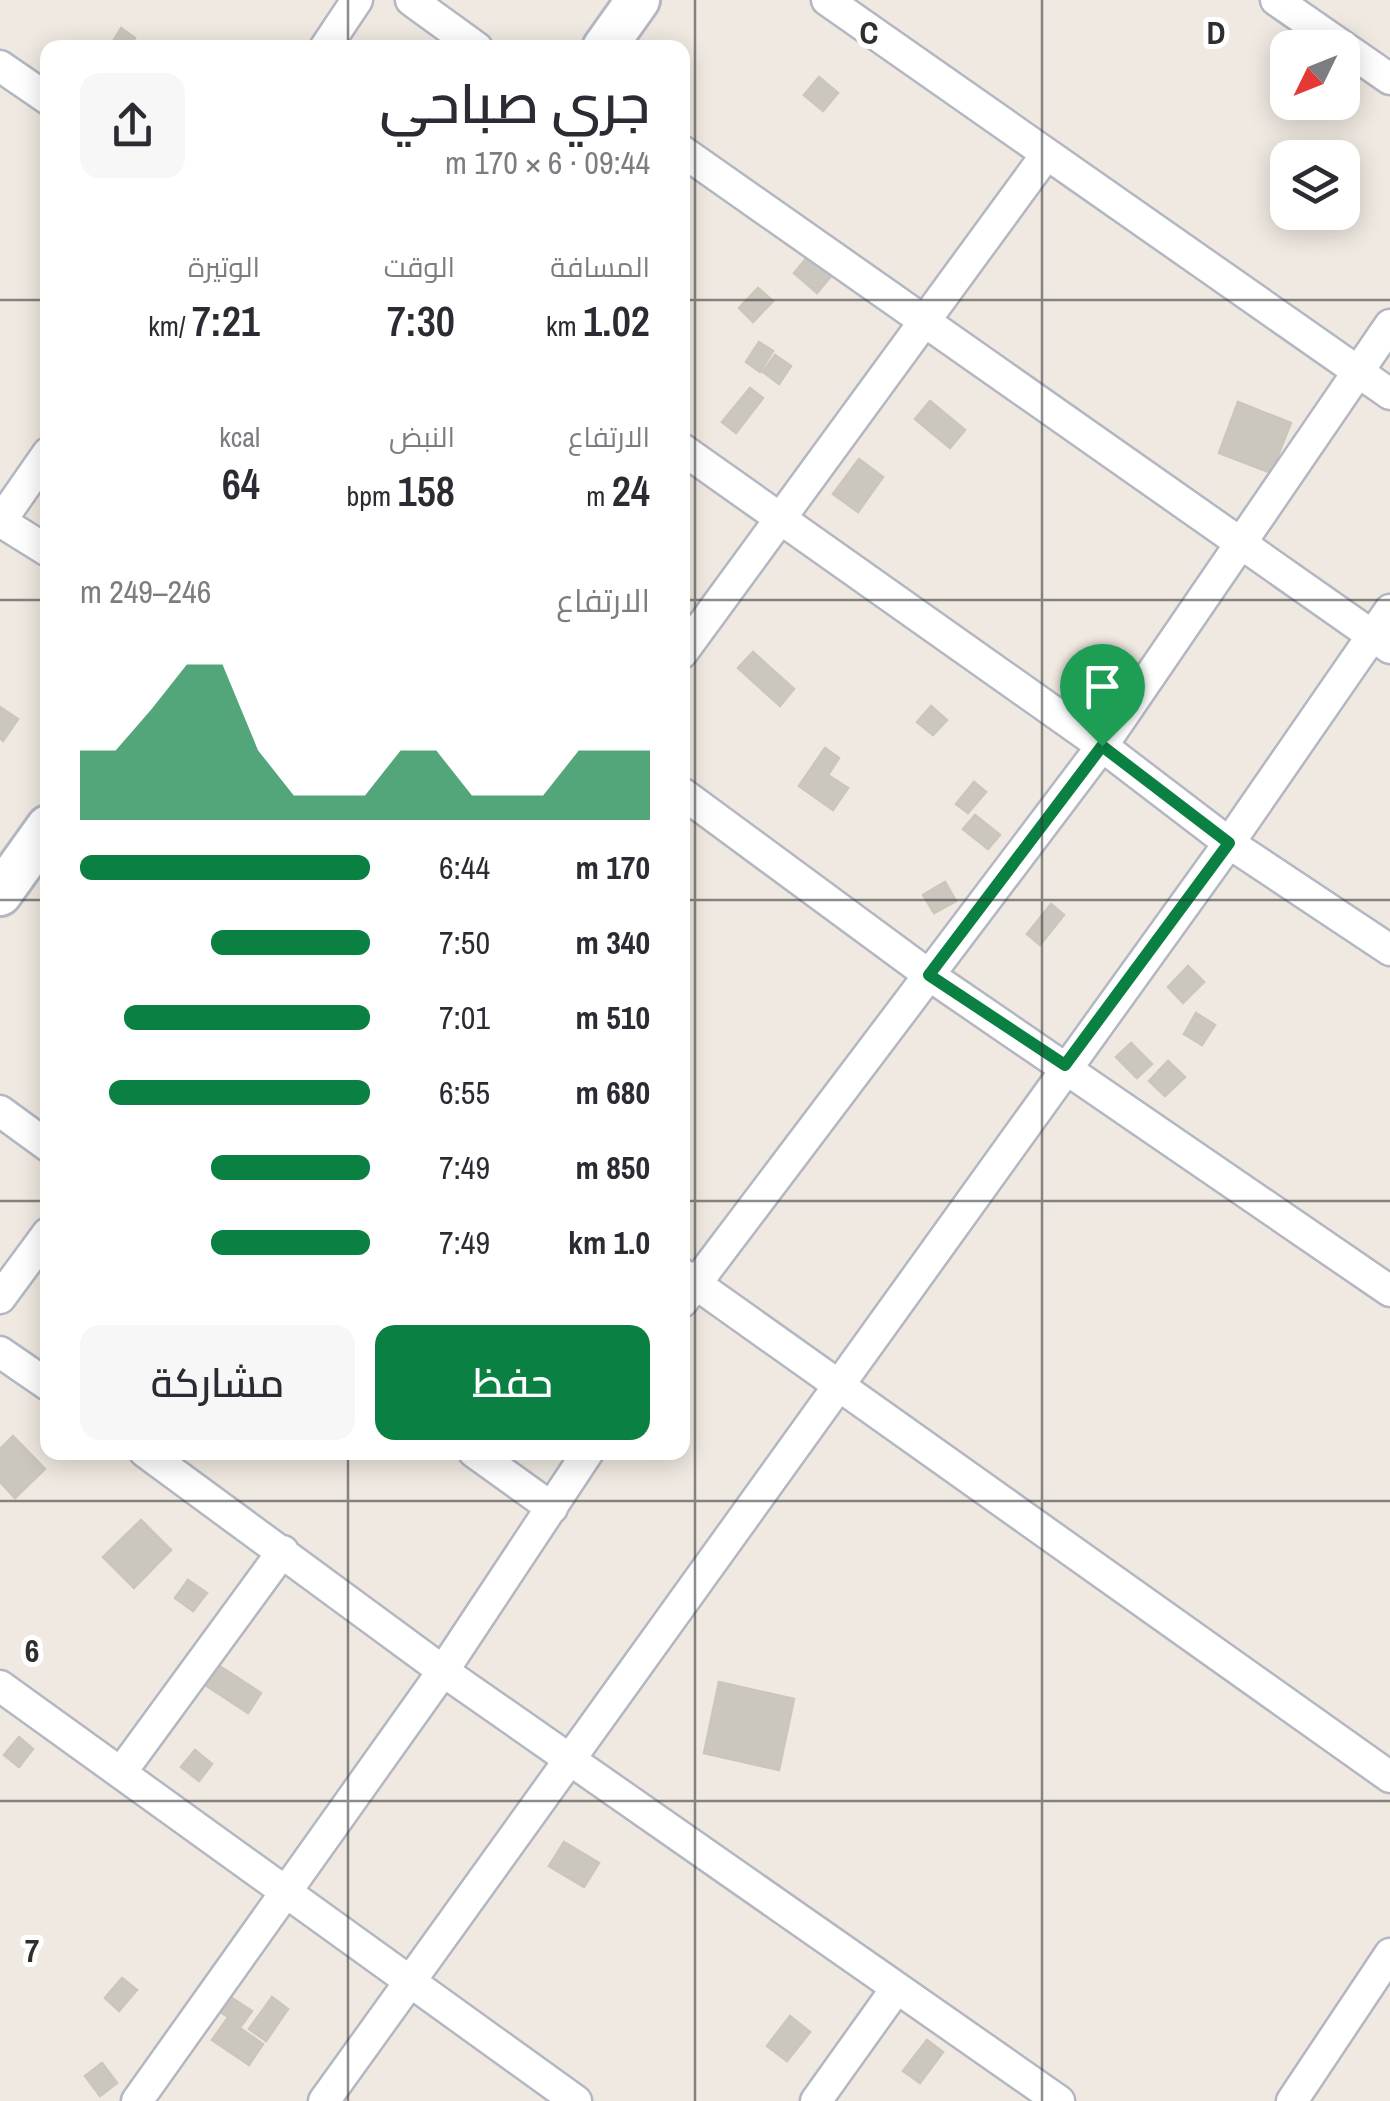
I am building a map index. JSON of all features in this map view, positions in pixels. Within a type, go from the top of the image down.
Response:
[{"type":"street","points":[[330,40],[358,0]]},
{"type":"street","points":[[411,0],[466,40]]},
{"type":"street","points":[[610,40],[638,0]]},
{"type":"street","points":[[827,0],[1390,394]]},
{"type":"street","points":[[1276,0],[1388,74]]},
{"type":"street","points":[[0,66],[40,94]]},
{"type":"street","points":[[690,643],[782,522],[1046,154]]},
{"type":"street","points":[[690,157],[1381,642]]},
{"type":"street","points":[[690,1283],[1102,746],[1390,325]]},
{"type":"street","points":[[690,454],[1102,746],[1229,843],[1390,950]]},
{"type":"street","points":[[40,465],[0,521],[40,546]]},
{"type":"street","points":[[324,2101],[1065,1065],[1381,642],[1390,610]]},
{"type":"street","points":[[690,799],[929,975],[1390,1291]]},
{"type":"street","points":[[0,894],[40,838]]},
{"type":"street","points":[[0,1111],[40,1140]]},
{"type":"street","points":[[0,1298],[40,1244]]},
{"type":"street","points":[[690,1289],[836,1385],[1390,1777]]},
{"type":"street","points":[[0,1352],[40,1380]]},
{"type":"street","points":[[156,1460],[443,1672],[1059,2101]]},
{"type":"street","points":[[485,1460],[552,1508]]},
{"type":"street","points":[[137,2101],[443,1672],[583,1460]]},
{"type":"street","points":[[122,1772],[283,1551]]},
{"type":"street","points":[[0,1686],[576,2101]]},
{"type":"street","points":[[1292,2101],[1390,1954]]},
{"type":"street","points":[[816,2101],[896,1989]]},
{"type":"building","points":[[121,28],[135,38],[134,40],[114,40]]},
{"type":"building","points":[[819,77],[838,93],[823,111],[804,95]]},
{"type":"building","points":[[810,254],[833,274],[817,293],[794,273]]},
{"type":"building","points":[[758,288],[773,301],[753,322],[739,308]]},
{"type":"building","points":[[759,342],[773,351],[760,372],[746,362]]},
{"type":"building","points":[[775,355],[791,366],[779,384],[763,372]]},
{"type":"building","points":[[750,388],[763,398],[736,433],[722,422]]},
{"type":"building","points":[[930,401],[965,430],[950,448],[915,419]]},
{"type":"building","points":[[1238,402],[1291,423],[1271,473],[1219,453]]},
{"type":"building","points":[[859,459],[883,477],[858,512],[833,494]]},
{"type":"building","points":[[753,652],[794,689],[780,706],[738,668]]},
{"type":"building","points":[[931,706],[947,720],[933,735],[917,722]]},
{"type":"building","points":[[0,707],[18,719],[3,741],[0,738]]},
{"type":"building","points":[[825,748],[839,758],[828,775],[848,788],[833,810],[799,786]]},
{"type":"building","points":[[974,782],[986,792],[968,813],[956,804]]},
{"type":"building","points":[[975,815],[1000,835],[988,849],[963,829]]},
{"type":"building","points":[[945,882],[956,901],[934,913],[923,895]]},
{"type":"building","points":[[1051,904],[1064,915],[1040,945],[1027,934]]},
{"type":"building","points":[[1188,966],[1204,982],[1183,1003],[1168,987]]},
{"type":"building","points":[[1196,1013],[1215,1025],[1202,1045],[1184,1034]]},
{"type":"building","points":[[1131,1043],[1152,1064],[1137,1078],[1116,1057]]},
{"type":"building","points":[[1168,1061],[1185,1077],[1165,1096],[1149,1081]]},
{"type":"building","points":[[13,1436],[45,1469],[15,1498],[0,1482],[0,1449]]},
{"type":"building","points":[[141,1520],[171,1550],[134,1588],[103,1557]]},
{"type":"building","points":[[188,1580],[207,1593],[193,1611],[175,1598]]},
{"type":"building","points":[[218,1665],[261,1693],[248,1713],[205,1685]]},
{"type":"building","points":[[719,1682],[794,1699],[779,1770],[704,1753]]},
{"type":"building","points":[[19,1737],[33,1749],[19,1767],[4,1755]]},
{"type":"building","points":[[195,1750],[212,1764],[199,1781],[181,1767]]},
{"type":"building","points":[[564,1842],[599,1863],[584,1887],[549,1866]]},
{"type":"building","points":[[122,1978],[137,1990],[119,2011],[105,1998]]},
{"type":"building","points":[[272,1997],[288,2009],[266,2041],[249,2029]]},
{"type":"building","points":[[232,1998],[252,2011],[241,2026],[222,2013]]},
{"type":"building","points":[[790,2016],[810,2032],[787,2061],[767,2046]]},
{"type":"building","points":[[227,2019],[263,2044],[249,2065],[212,2040]]},
{"type":"building","points":[[927,2040],[943,2052],[920,2083],[903,2071]]},
{"type":"building","points":[[102,2063],[117,2083],[100,2096],[85,2076]]},
{"type":"route","points":[[1102,746],[1229,843],[1065,1065],[929,975],[1102,746]]}]
